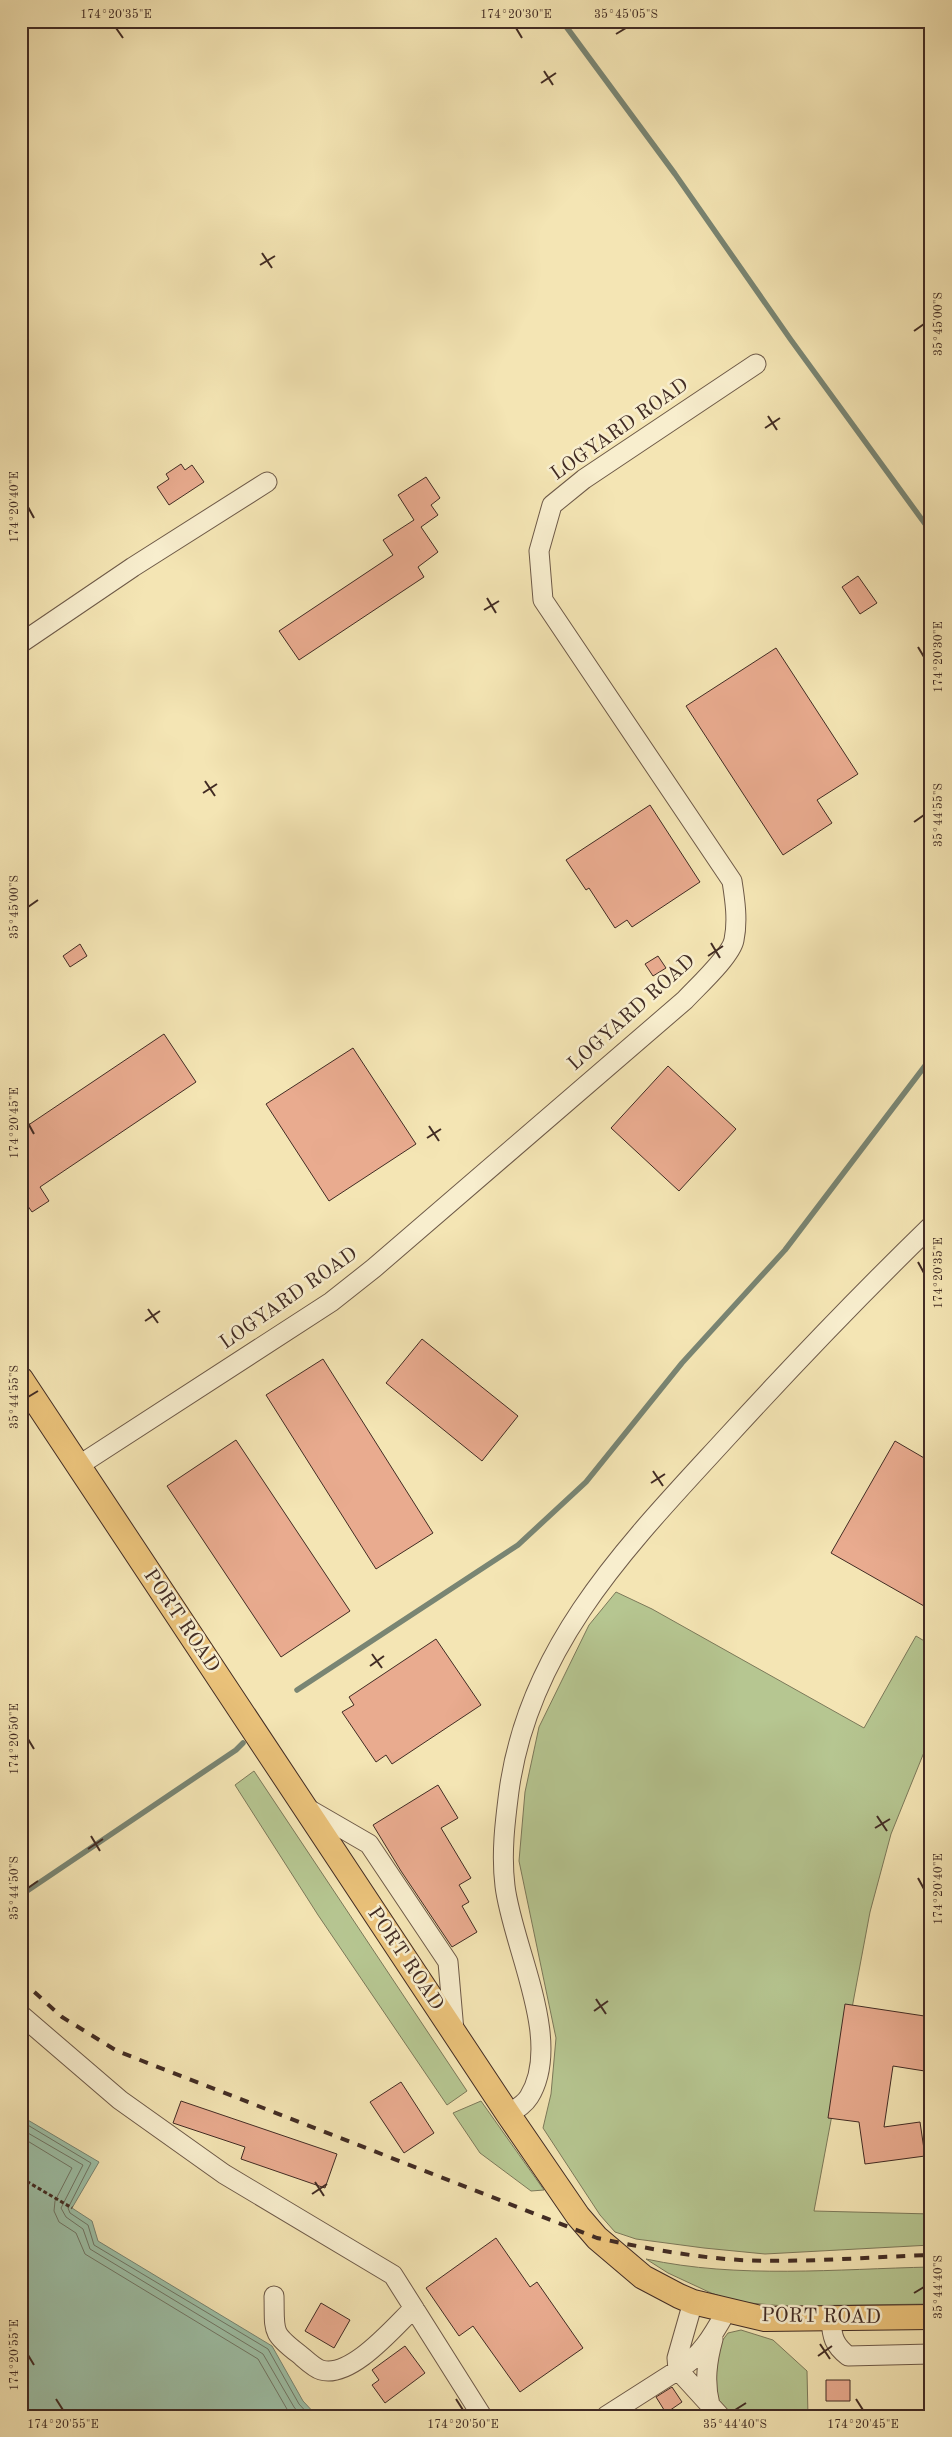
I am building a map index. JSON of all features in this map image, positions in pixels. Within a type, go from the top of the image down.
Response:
[{"type":"main road","name":"PORT ROAD","points":[[21,1379],[508,2114],[578,2216],[597,2238],[643,2277],[693,2302],[721,2320],[831,2320],[931,2317]]},
{"type":"street","name":"LOGYARD ROAD","points":[[78,1466],[331,1302],[374,1268],[685,1000],[719,964],[734,942],[736,911],[732,882],[543,600],[539,551],[552,505],[584,479],[756,364]]},
{"type":"street","points":[[21,643],[133,566],[267,482]]},
{"type":"street","points":[[508,2114],[523,2104],[529,2096],[537,2073],[541,2039],[534,1998],[518,1946],[505,1886],[506,1814],[519,1736],[546,1668],[570,1626],[598,1586],[689,1479],[831,1323],[931,1226]]},
{"type":"street","points":[[304,1806],[369,1844],[448,1962],[454,2031]]},
{"type":"street","points":[[21,2015],[120,2100],[224,2174],[393,2275],[482,2416]]},
{"type":"street","points":[[274,2296],[274,2324],[279,2338],[320,2370],[333,2371],[347,2366],[367,2353],[414,2308]]},
{"type":"street","points":[[693,2302],[677,2358],[678,2370],[715,2411]]},
{"type":"street","points":[[606,2416],[691,2363],[721,2320]]},
{"type":"street","points":[[715,2411],[706,2382],[707,2362],[721,2320]]},
{"type":"street","points":[[831,2320],[832,2338],[838,2348],[848,2356],[931,2354]]},
{"type":"path","points":[[21,2178],[72,2208]]},
{"type":"shaded area","points":[[616,1592],[652,1609],[864,1728],[916,1636],[931,1645],[931,1735],[891,1834],[870,1912],[814,2211],[931,2214],[931,2245],[765,2254],[636,2239],[615,2232],[600,2215],[543,2128],[551,2094],[556,2038],[519,1861],[525,1792],[539,1727],[589,1625]]},
{"type":"shaded area","points":[[254,1771],[467,2091],[447,2105],[318,1915],[235,1785]]},
{"type":"shaded area","points":[[481,2101],[544,2190],[531,2191],[480,2153],[453,2113]]},
{"type":"shaded area","points":[[646,2259],[716,2269],[752,2271],[824,2271],[931,2267],[931,2304],[784,2306],[738,2302],[711,2293],[668,2273]]},
{"type":"shaded area","points":[[741,2330],[773,2340],[807,2371],[808,2416],[734,2416],[714,2397],[719,2345],[728,2333]]},
{"type":"water","points":[[21,2116],[99,2162],[72,2208],[92,2221],[98,2241],[272,2346],[303,2401],[317,2416],[21,2416]]},
{"type":"building","points":[[181,464],[185,470],[192,465],[204,482],[169,505],[157,487],[169,479],[166,474]]},
{"type":"building","points":[[426,477],[440,498],[431,505],[438,515],[421,527],[438,552],[418,567],[424,577],[299,660],[279,631],[393,555],[383,540],[414,520],[398,495]]},
{"type":"building","points":[[858,576],[877,603],[860,614],[842,587]]},
{"type":"building","points":[[776,648],[858,774],[817,800],[832,823],[783,855],[686,706]]},
{"type":"building","points":[[650,805],[700,882],[632,927],[627,920],[615,928],[589,888],[586,890],[566,860]]},
{"type":"building","points":[[80,944],[87,956],[70,967],[63,956]]},
{"type":"building","points":[[658,956],[666,968],[653,976],[645,964]]},
{"type":"building","points":[[164,1034],[196,1082],[40,1187],[49,1201],[32,1212],[21,1196],[21,1130]]},
{"type":"building","points":[[353,1048],[416,1144],[329,1201],[266,1104]]},
{"type":"building","points":[[668,1066],[736,1129],[679,1191],[611,1128]]},
{"type":"building","points":[[422,1339],[518,1416],[482,1461],[386,1383]]},
{"type":"building","points":[[323,1359],[433,1533],[376,1569],[266,1395]]},
{"type":"building","points":[[236,1440],[350,1611],[281,1657],[167,1486]]},
{"type":"building","points":[[895,1441],[931,1462],[931,1610],[831,1553]]},
{"type":"building","points":[[436,1639],[481,1705],[392,1764],[386,1755],[376,1762],[342,1712],[354,1705],[349,1697]]},
{"type":"building","points":[[438,1785],[458,1818],[441,1828],[471,1878],[459,1885],[469,1902],[462,1906],[477,1932],[452,1947],[373,1825]]},
{"type":"building","points":[[845,2004],[931,2017],[931,2072],[893,2066],[884,2127],[920,2122],[925,2156],[865,2164],[859,2122],[828,2118]]},
{"type":"building","points":[[401,2082],[434,2133],[404,2153],[370,2102]]},
{"type":"building","points":[[181,2101],[337,2154],[325,2188],[241,2159],[245,2147],[173,2123]]},
{"type":"building","points":[[496,2238],[530,2287],[537,2282],[583,2348],[520,2392],[473,2326],[459,2336],[426,2288]]},
{"type":"building","points":[[321,2303],[350,2320],[334,2348],[305,2331]]},
{"type":"building","points":[[405,2346],[425,2373],[385,2403],[372,2385],[379,2380],[372,2370]]},
{"type":"building","points":[[826,2380],[850,2380],[850,2401],[826,2401]]},
{"type":"building","points":[[672,2387],[682,2402],[666,2413],[656,2397]]},
{"type":"waterway","points":[[562,21],[675,174],[791,340],[931,532]]},
{"type":"waterway","points":[[297,1690],[518,1545],[586,1482],[682,1363],[785,1250],[931,1058]]},
{"type":"waterway","points":[[21,1895],[236,1750],[243,1743]]},
{"type":"railway","points":[[21,1980],[62,2017],[117,2051],[597,2238],[650,2249],[740,2260],[812,2260],[931,2255]]}]
